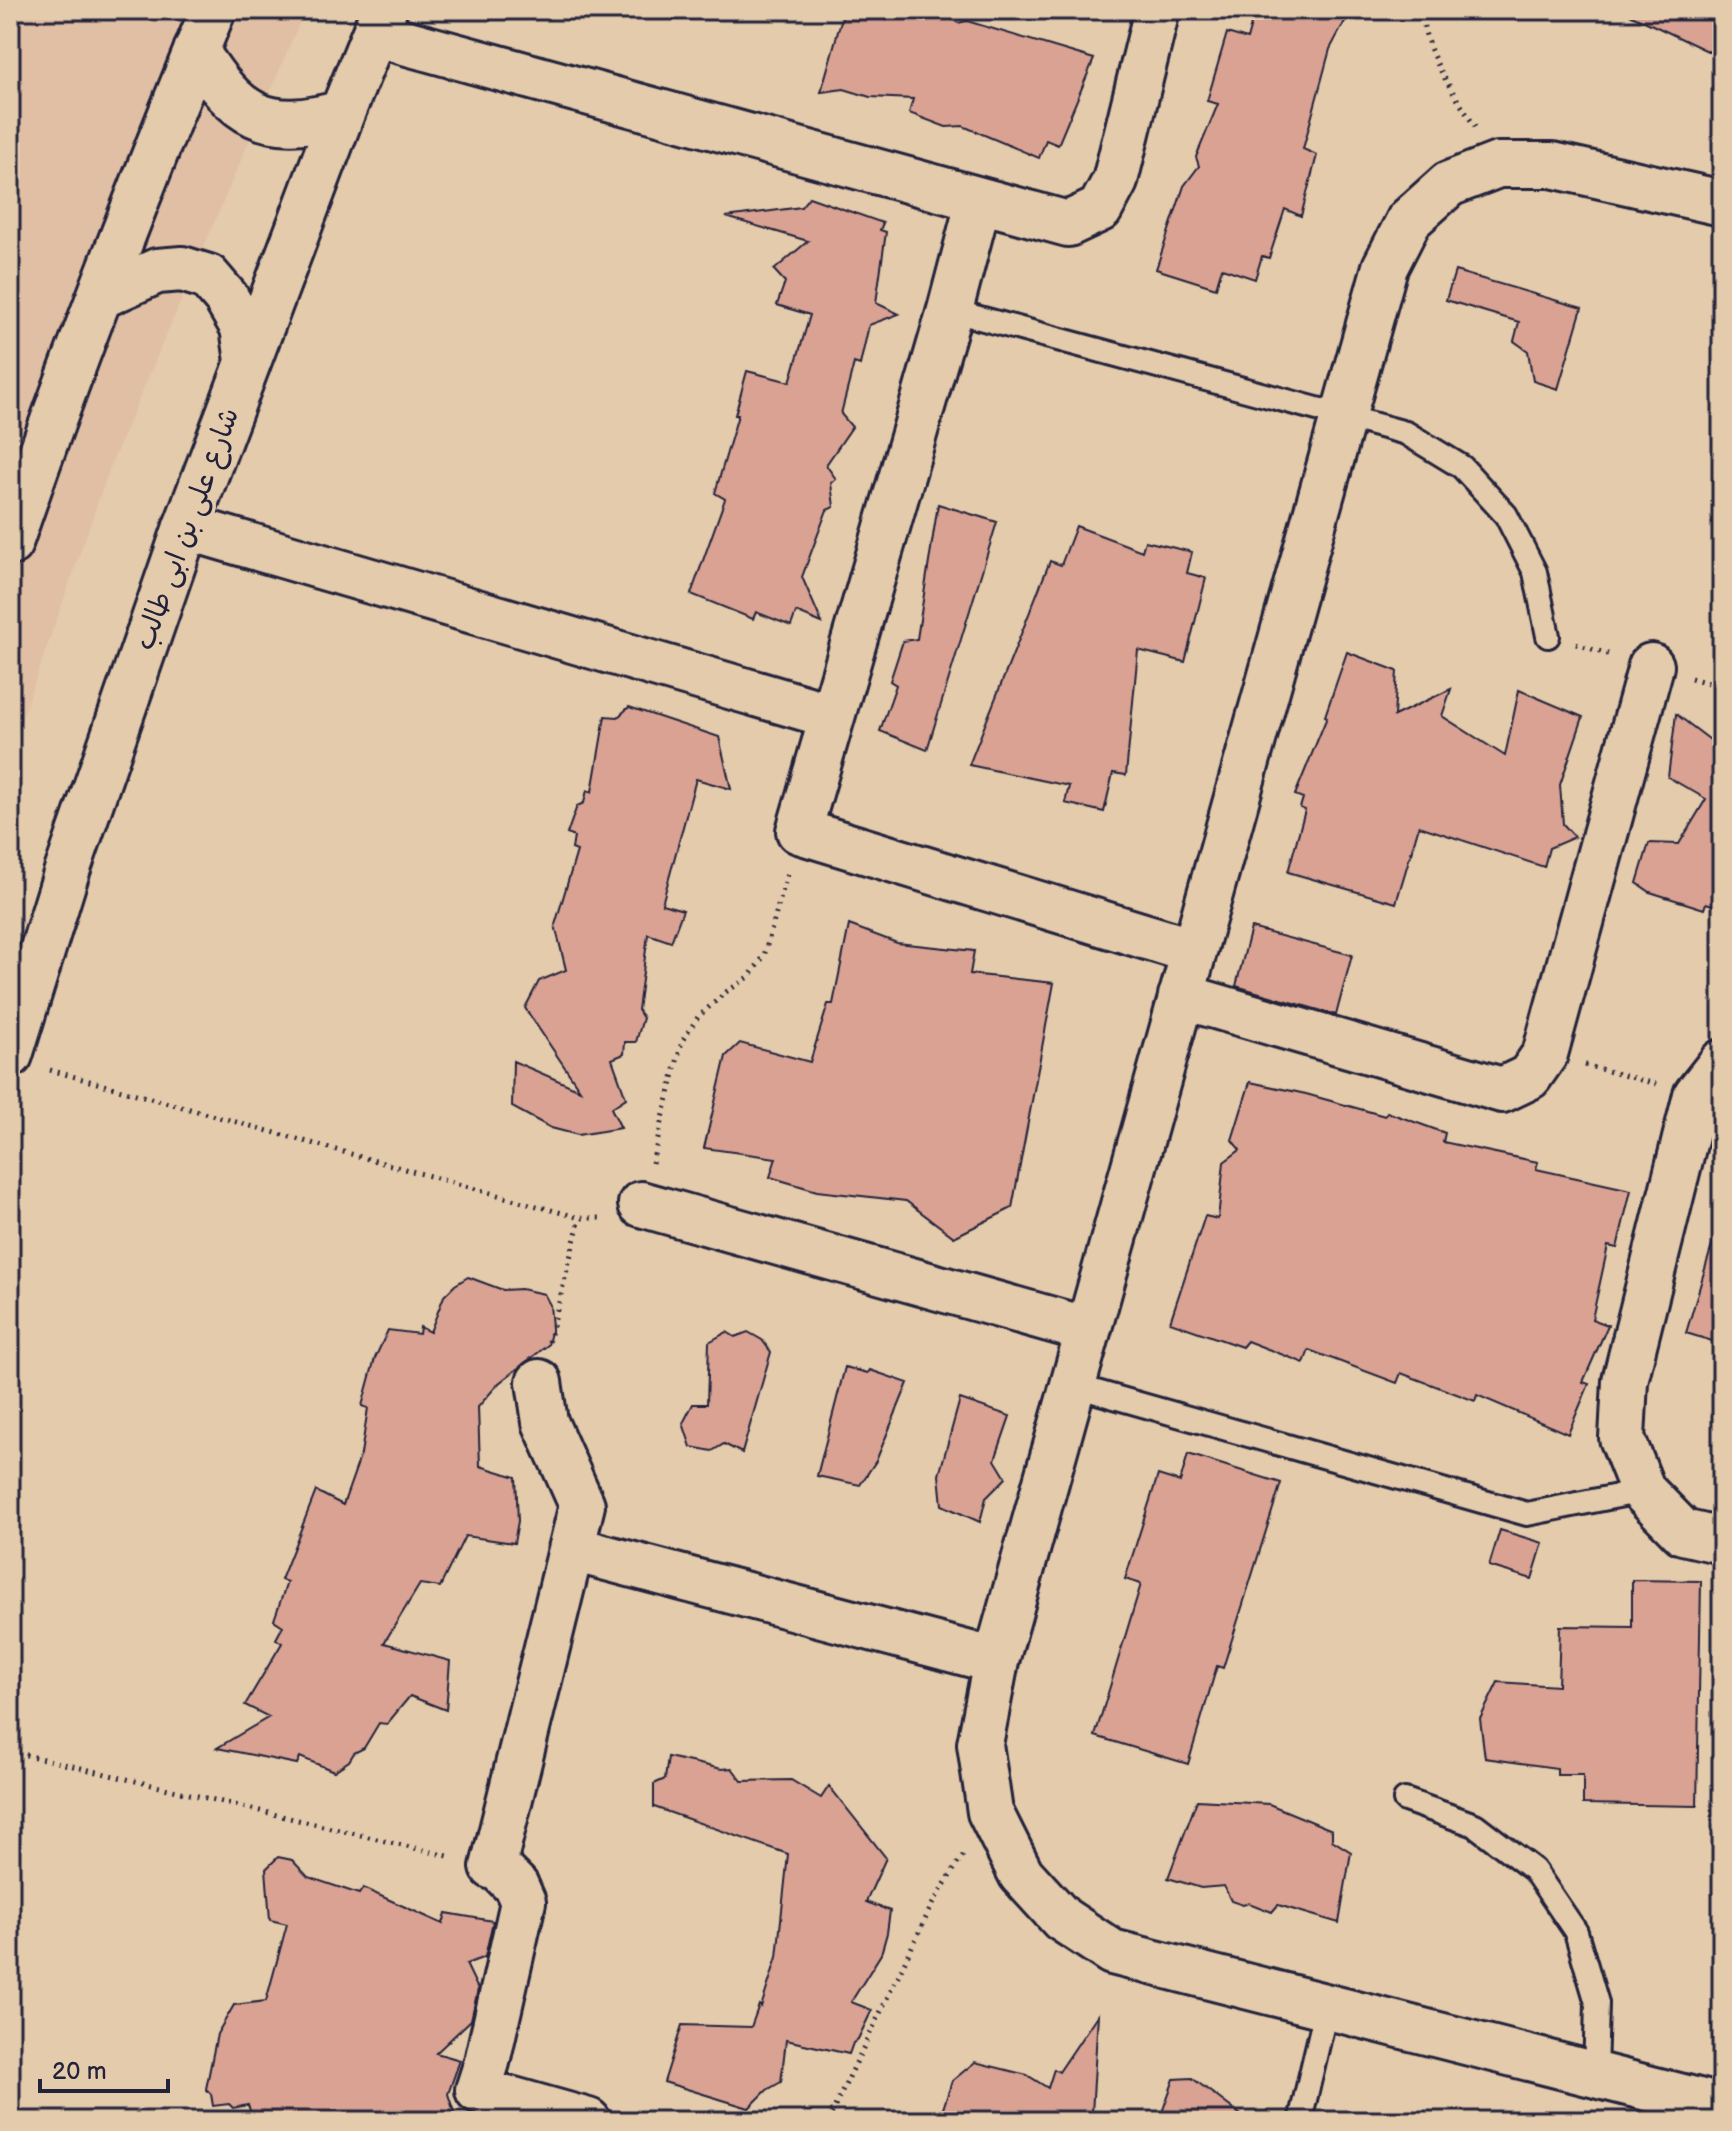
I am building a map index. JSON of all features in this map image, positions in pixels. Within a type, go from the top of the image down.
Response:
[{"type":"street","points":[[10,543],[101,296],[213,10]]},
{"type":"street","points":[[380,22],[1068,224],[1100,209],[1115,181],[1157,10]]},
{"type":"street","name":"شارع على بن ابى طالب","points":[[25,1062],[66,874],[186,527],[342,113],[380,22]]},
{"type":"street","points":[[196,51],[216,82],[231,99],[249,112],[278,123],[310,122],[342,113]]},
{"type":"street","points":[[1722,203],[1552,165],[1498,165],[1449,184],[1409,220],[1385,267],[996,1661],[980,1744],[990,1812],[1021,1874],[1062,1919],[1112,1952],[1595,2075],[1677,2108],[1722,2107]]},
{"type":"street","points":[[979,200],[799,831],[1193,951]]},
{"type":"street","points":[[101,296],[157,271],[182,269],[208,277],[226,298],[243,327],[248,361]]},
{"type":"street","points":[[186,527],[832,716]]},
{"type":"street","points":[[1181,996],[1502,1090],[1529,1077],[1545,1054],[1651,666]]},
{"type":"street","points":[[1709,1079],[1625,1381],[1622,1438],[1643,1491],[1683,1532],[1722,1541]]},
{"type":"street","points":[[641,1204],[1088,1330]]},
{"type":"street","points":[[539,1382],[545,1422],[582,1505],[498,1870],[516,1886],[523,1902],[474,2106],[588,2121]]},
{"type":"street","points":[[573,1549],[996,1661]]},
{"type":"lane","points":[[950,310],[1406,433],[1462,467],[1506,515],[1535,572],[1548,636]]},
{"type":"lane","points":[[1072,1385],[1527,1514],[1643,1491]]},
{"type":"lane","points":[[1405,1800],[1475,1825],[1534,1870],[1576,1932],[1597,2003],[1595,2075]]},
{"type":"lane","points":[[1300,2121],[1327,2006]]},
{"type":"path","points":[[1422,10],[1422,32],[1498,165]]},
{"type":"path","points":[[25,1062],[580,1218],[602,1218],[641,1204],[682,1041],[698,1017],[749,977],[764,956],[799,831]]},
{"type":"path","points":[[1545,1054],[1709,1079]]},
{"type":"path","points":[[539,1382],[580,1218]]},
{"type":"path","points":[[10,1751],[498,1870]]},
{"type":"path","points":[[828,2121],[933,1903],[990,1812]]},
{"type":"shaded area","points":[[10,10],[305,10],[112,462],[10,752]]},
{"type":"building","points":[[844,10],[940,10],[958,23],[967,21],[1094,59],[1058,145],[1046,140],[1039,158],[963,126],[946,127],[909,113],[913,99],[870,97],[844,89],[821,92]]},
{"type":"building","points":[[1255,10],[1351,10],[1330,49],[1303,149],[1317,155],[1301,216],[1285,209],[1269,258],[1262,256],[1255,279],[1222,268],[1216,288],[1156,269],[1184,186],[1199,166],[1196,157],[1218,104],[1207,101],[1227,33],[1247,39]]},
{"type":"building","points":[[1621,10],[1722,10],[1718,56]]},
{"type":"building","points":[[809,197],[883,223],[880,230],[886,232],[876,303],[899,314],[869,325],[860,365],[854,363],[841,414],[852,427],[826,465],[836,479],[831,483],[834,507],[827,510],[802,577],[822,623],[796,612],[791,626],[756,612],[753,619],[691,594],[725,499],[715,493],[738,415],[735,415],[747,371],[790,382],[810,315],[777,305],[785,282],[774,270],[808,241],[726,217],[801,207]]},
{"type":"building","points":[[1455,271],[1582,308],[1558,389],[1533,381],[1528,351],[1514,341],[1519,322],[1446,300]]},
{"type":"building","points":[[938,504],[997,522],[927,750],[880,731],[896,685],[890,681],[903,641],[917,639]]},
{"type":"building","points":[[1076,526],[1142,551],[1145,541],[1192,552],[1187,573],[1206,578],[1185,662],[1138,650],[1126,775],[1113,773],[1104,812],[1065,803],[1069,786],[969,765],[1050,561],[1061,565]]},
{"type":"building","points":[[1347,652],[1397,671],[1394,716],[1451,689],[1442,716],[1505,756],[1519,690],[1583,717],[1560,785],[1563,824],[1575,837],[1549,848],[1544,867],[1419,826],[1396,903],[1288,872],[1305,810],[1300,808],[1303,798],[1295,795],[1327,717]]},
{"type":"building","points":[[629,707],[719,737],[731,789],[696,779],[662,904],[683,910],[671,942],[648,934],[638,1010],[643,1018],[636,1042],[625,1042],[624,1054],[612,1059],[626,1098],[611,1108],[621,1128],[578,1135],[551,1128],[512,1107],[513,1061],[580,1090],[525,1008],[539,981],[566,970],[555,925],[577,851],[572,849],[574,837],[567,834],[577,806],[584,803],[587,790],[592,792],[605,716],[618,717]]},
{"type":"building","points":[[1676,714],[1722,749],[1722,908],[1706,903],[1704,909],[1650,892],[1637,883],[1649,843],[1679,844],[1706,799],[1668,777]]},
{"type":"building","points":[[849,925],[897,943],[974,951],[970,974],[1054,983],[1012,1208],[954,1237],[906,1201],[817,1191],[770,1177],[776,1158],[704,1148],[726,1056],[740,1043],[810,1062],[828,1004],[833,1004]]},
{"type":"building","points":[[1251,928],[1352,955],[1336,1015],[1236,986]]},
{"type":"building","points":[[1250,1082],[1385,1116],[1387,1112],[1445,1133],[1443,1142],[1538,1162],[1536,1169],[1631,1190],[1617,1248],[1608,1246],[1592,1319],[1608,1325],[1583,1382],[1589,1384],[1568,1434],[1477,1395],[1475,1401],[1401,1373],[1397,1383],[1309,1350],[1304,1363],[1247,1341],[1242,1347],[1170,1322],[1205,1216],[1218,1219],[1224,1162],[1240,1150],[1232,1140]]},
{"type":"building","points":[[1713,1242],[1722,1243],[1722,1344],[1686,1333]]},
{"type":"building","points":[[468,1277],[503,1290],[521,1289],[544,1294],[550,1305],[552,1327],[548,1345],[499,1383],[478,1407],[480,1466],[516,1477],[518,1521],[514,1543],[465,1536],[440,1587],[420,1584],[384,1643],[450,1661],[446,1710],[410,1696],[387,1724],[379,1723],[364,1748],[334,1771],[300,1757],[297,1764],[217,1748],[269,1717],[245,1705],[282,1643],[276,1639],[283,1626],[274,1620],[287,1582],[281,1580],[316,1491],[343,1505],[361,1454],[368,1408],[362,1406],[375,1358],[388,1330],[419,1334],[420,1327],[430,1332],[444,1296]]},
{"type":"building","points":[[727,1332],[735,1337],[748,1332],[762,1340],[771,1352],[742,1453],[724,1444],[712,1451],[691,1447],[683,1423],[693,1404],[707,1404],[709,1342]]},
{"type":"building","points":[[845,1367],[868,1373],[870,1370],[908,1383],[876,1461],[860,1485],[817,1476]]},
{"type":"building","points":[[960,1399],[1010,1416],[995,1460],[1006,1478],[986,1498],[980,1522],[942,1505],[939,1475]]},
{"type":"building","points":[[1188,1454],[1281,1483],[1223,1668],[1217,1666],[1188,1764],[1095,1736],[1141,1584],[1125,1579],[1158,1475],[1180,1482]]},
{"type":"building","points":[[1500,1530],[1543,1543],[1532,1579],[1489,1566]]},
{"type":"building","points":[[1632,1580],[1701,1581],[1697,1806],[1583,1804],[1583,1775],[1557,1775],[1557,1768],[1485,1758],[1480,1719],[1498,1682],[1558,1686],[1560,1626],[1632,1627]]},
{"type":"building","points":[[668,1757],[722,1769],[732,1768],[742,1781],[791,1780],[821,1798],[829,1786],[886,1858],[866,1902],[890,1911],[881,1954],[851,2002],[872,2010],[858,2039],[849,2054],[786,2040],[781,2082],[767,2090],[749,2108],[664,2082],[682,2025],[751,2027],[759,2005],[761,2007],[777,1957],[788,1854],[654,1807],[654,1784],[665,1779]]},
{"type":"building","points":[[1197,1800],[1269,1804],[1332,1830],[1332,1840],[1351,1852],[1339,1923],[1278,1905],[1272,1912],[1249,1903],[1243,1905],[1231,1901],[1224,1886],[1201,1888],[1168,1878]]},
{"type":"building","points":[[278,1857],[292,1860],[308,1877],[359,1894],[363,1888],[443,1924],[446,1913],[493,1921],[485,1957],[466,1964],[478,1989],[471,2020],[436,2053],[460,2060],[448,2094],[457,2121],[254,2121],[248,2105],[233,2108],[229,2104],[213,2106],[211,2094],[206,2089],[217,2034],[234,2005],[266,2001],[287,1924],[270,1920],[266,1869]]},
{"type":"building","points":[[1098,2014],[1092,2114],[1103,2121],[939,2121],[952,2081],[975,2062],[1027,2075],[1048,2088],[1054,2069],[1059,2072]]},
{"type":"building","points":[[1192,2078],[1249,2121],[1159,2121],[1174,2079]]}]
